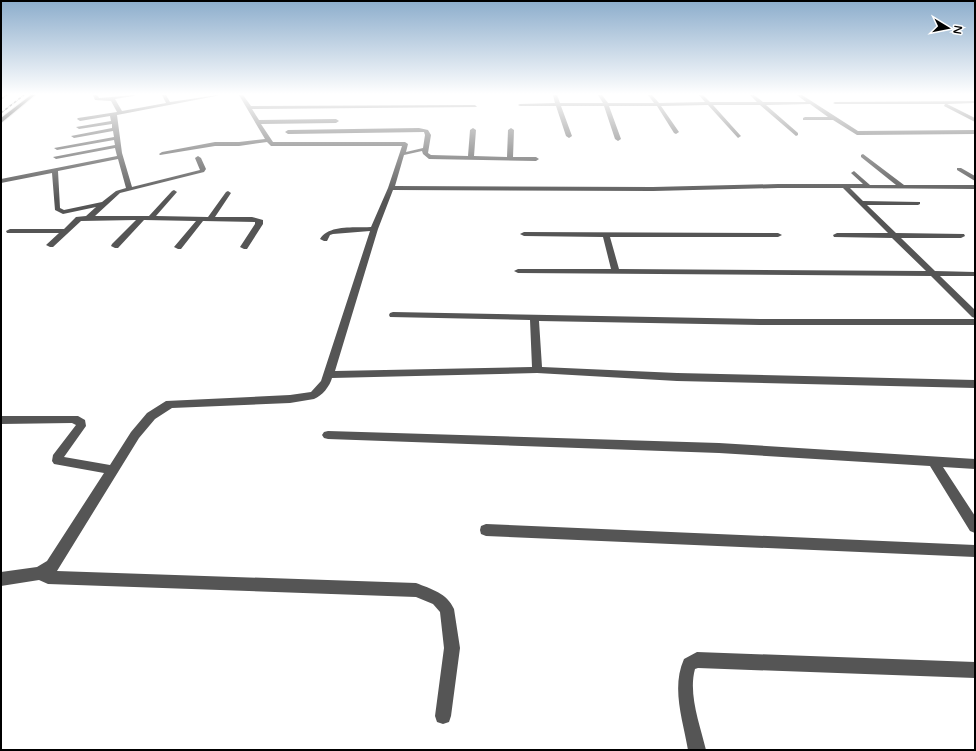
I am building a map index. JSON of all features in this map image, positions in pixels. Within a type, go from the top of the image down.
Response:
[{"type":"street","points":[[74,136],[109,130]]},
{"type":"street","points":[[115,130],[129,188]]},
{"type":"street","points":[[1,579],[39,573],[52,566],[135,435],[151,416],[170,404],[290,399],[314,396],[326,383],[374,229],[391,188],[405,144],[274,144],[269,143],[261,130]]},
{"type":"street","points":[[288,132],[390,130]]},
{"type":"street","points":[[390,141],[392,130]]},
{"type":"street","points":[[394,130],[426,131],[428,135],[425,153],[429,157],[536,159]]},
{"type":"street","points":[[471,158],[473,130]]},
{"type":"street","points":[[510,158],[511,130]]},
{"type":"street","points":[[567,130],[569,136]]},
{"type":"street","points":[[615,130],[618,139]]},
{"type":"street","points":[[733,130],[738,136]]},
{"type":"street","points":[[792,130],[796,134]]},
{"type":"street","points":[[851,130],[861,134],[975,132]]},
{"type":"street","points":[[964,132],[975,138]]},
{"type":"street","points":[[57,148],[117,138]]},
{"type":"street","points":[[162,154],[215,144],[239,144],[267,140]]},
{"type":"street","points":[[56,157],[118,146]]},
{"type":"street","points":[[402,154],[426,150]]},
{"type":"street","points":[[863,156],[902,186]]},
{"type":"street","points":[[1,180],[121,157]]},
{"type":"street","points":[[88,218],[118,192],[129,188],[202,171],[203,169],[198,158]]},
{"type":"street","points":[[959,169],[968,173],[975,179]]},
{"type":"street","points":[[55,170],[57,210],[64,212],[105,203]]},
{"type":"street","points":[[968,173],[975,173]]},
{"type":"street","points":[[854,174],[868,186]]},
{"type":"street","points":[[391,188],[661,189],[844,186],[975,187]]},
{"type":"street","points":[[844,186],[975,315]]},
{"type":"street","points":[[151,218],[174,192]]},
{"type":"street","points":[[210,219],[228,193]]},
{"type":"street","points":[[862,203],[918,203]]},
{"type":"street","points":[[115,246],[142,218]]},
{"type":"street","points":[[50,245],[79,219],[151,218],[259,220],[259,224],[244,247]]},
{"type":"street","points":[[178,247],[200,219]]},
{"type":"street","points":[[324,239],[327,234],[332,232],[374,229]]},
{"type":"street","points":[[10,231],[66,230]]},
{"type":"street","points":[[524,234],[778,235]]},
{"type":"street","points":[[606,234],[615,271]]},
{"type":"street","points":[[837,235],[961,236]]},
{"type":"street","points":[[518,271],[975,274]]},
{"type":"street","points":[[393,315],[760,322],[975,322]]},
{"type":"street","points":[[534,318],[536,370]]},
{"type":"street","points":[[328,374],[536,370],[676,377],[975,384]]},
{"type":"street","points":[[1,420],[74,419],[81,423],[82,426],[59,455],[58,461],[113,470]]},
{"type":"street","points":[[328,435],[719,448],[975,464]]},
{"type":"street","points":[[934,462],[975,527]]},
{"type":"street","points":[[486,530],[975,551]]},
{"type":"street","points":[[39,573],[48,577],[416,590],[438,599],[447,609],[452,648],[443,716]]},
{"type":"street","points":[[697,750],[684,685],[685,671],[689,664],[697,660],[975,670]]}]
